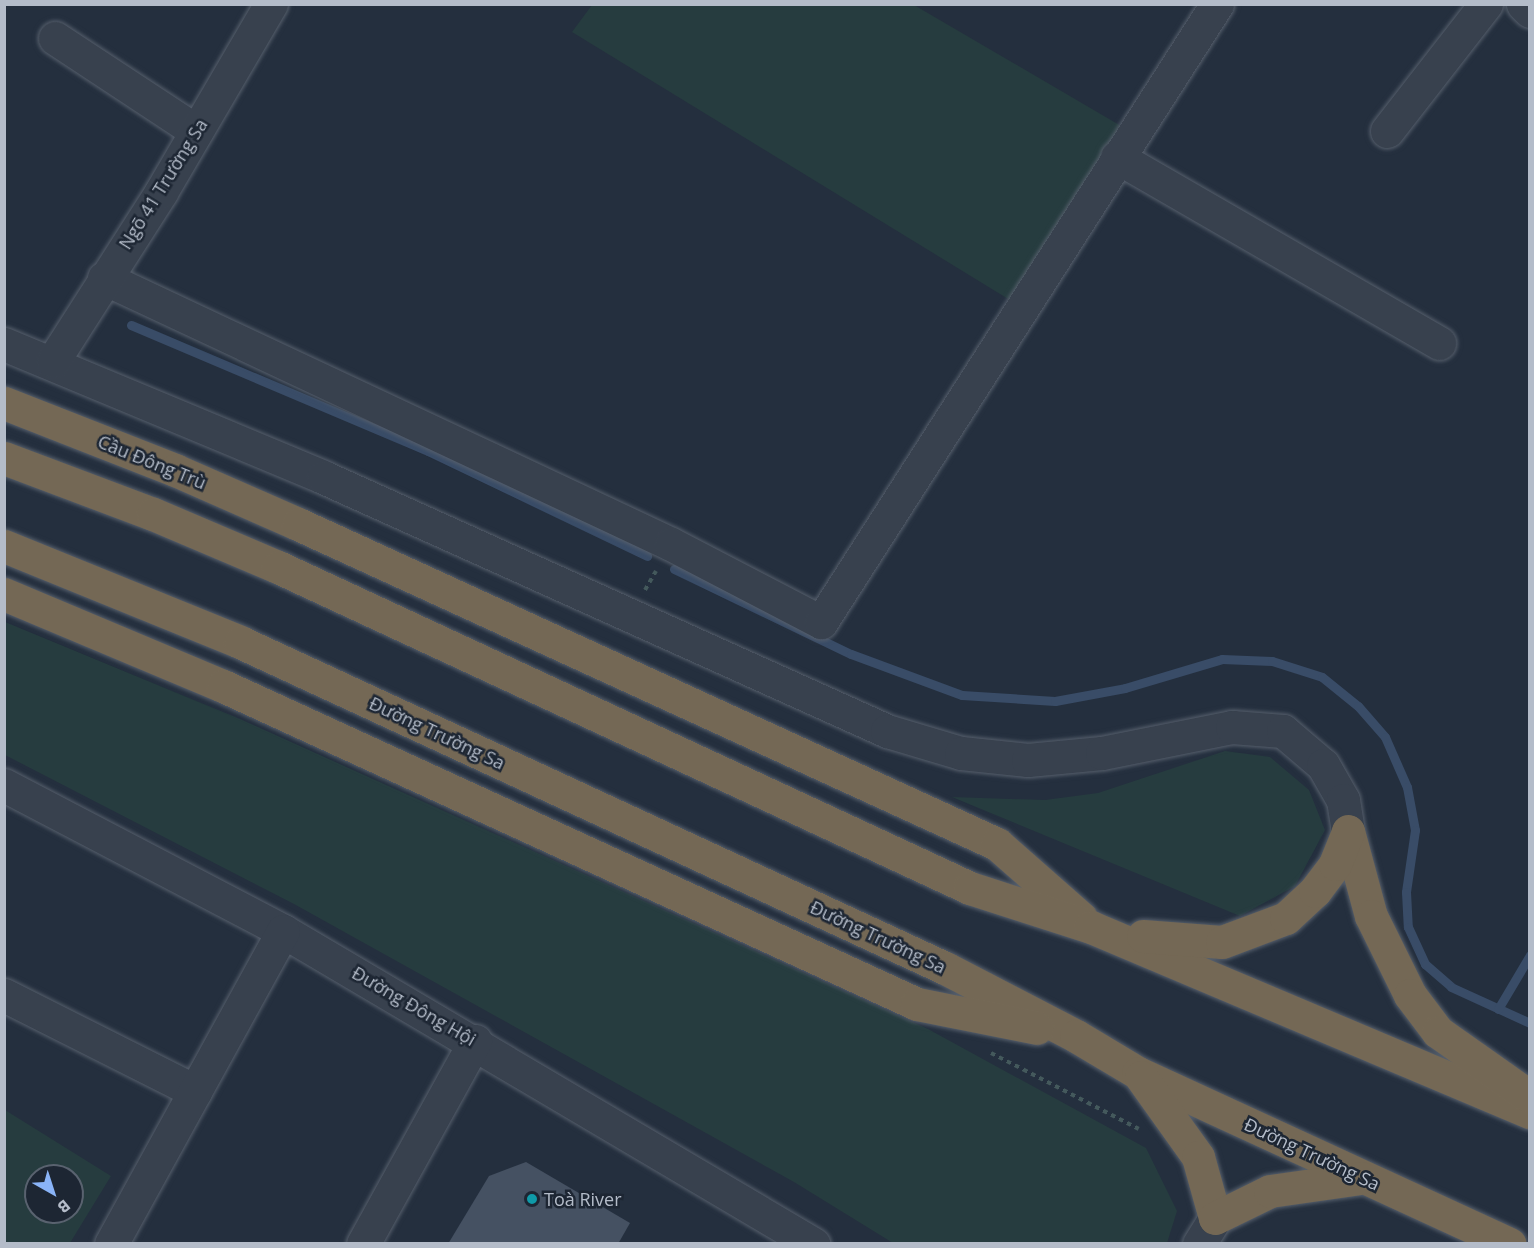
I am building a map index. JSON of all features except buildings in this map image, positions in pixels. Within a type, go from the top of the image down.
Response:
[{"type":"highway","name":"Cầu Đông Trù","points":[[4,403],[175,470],[298,524],[997,844],[1091,927]]},
{"type":"highway","points":[[4,458],[153,514],[278,567],[970,888],[1091,927],[1530,1112]]},
{"type":"highway","name":"Đường Trường Sa","points":[[4,546],[240,642],[935,963],[1076,1036],[1138,1073],[1361,1178],[1509,1244]]},
{"type":"highway","points":[[4,594],[223,686],[917,1004],[1076,1036]]},
{"type":"highway","points":[[1091,927],[1197,943],[1222,942],[1254,933],[1286,918],[1315,891],[1335,864],[1348,831]]},
{"type":"highway","points":[[1348,831],[1371,916],[1410,995],[1438,1032],[1530,1097]]},
{"type":"highway","points":[[1138,1073],[1198,1157],[1207,1231],[1270,1191],[1361,1178]]},
{"type":"street","name":"Ngõ 41 Trường Sa","points":[[52,362],[196,131],[271,4]]},
{"type":"street","points":[[104,278],[671,544],[821,622],[1217,4]]},
{"type":"street","points":[[1387,131],[1486,4]]},
{"type":"street","points":[[1523,4],[1530,11]]},
{"type":"street","points":[[55,38],[196,131]]},
{"type":"street","points":[[1117,157],[1438,343]]},
{"type":"street","points":[[4,344],[52,362],[631,614],[887,731],[961,753],[1028,760],[1102,753],[1232,727],[1283,731],[1323,765],[1343,800],[1348,831]]},
{"type":"street","name":"Đường Đông Hội","points":[[4,785],[283,931],[475,1041],[813,1244]]},
{"type":"street","points":[[111,1244],[283,931]]},
{"type":"street","points":[[4,995],[195,1091]]},
{"type":"street","points":[[363,1244],[475,1041]]},
{"type":"path","points":[[631,614],[671,544]]},
{"type":"green space","points":[[592,5],[914,5],[1133,133],[1023,308],[572,32]]},
{"type":"green space","points":[[5,622],[240,719],[928,1029],[1146,1148],[1177,1211],[1167,1243],[893,1243],[794,1182],[294,904],[5,755]]},
{"type":"green space","points":[[1225,751],[1270,757],[1309,790],[1325,830],[1295,886],[1240,916],[952,797],[1045,800],[1098,793]]},
{"type":"green space","points":[[5,1110],[111,1176],[84,1220],[84,1164],[24,1164],[24,1224],[82,1224],[70,1243],[5,1243]]},
{"type":"waterway","points":[[131,325],[428,451],[647,556]]},
{"type":"waterway","points":[[674,569],[851,654],[962,695],[1055,701],[1125,688],[1222,659],[1272,661],[1322,677],[1358,706],[1385,737],[1407,787],[1415,830],[1406,892],[1408,927],[1425,964],[1451,987],[1530,1023]]},
{"type":"waterway","points":[[1498,1009],[1530,955]]},
{"type":"place","name":"Toà River","points":[[532,1199]]}]
